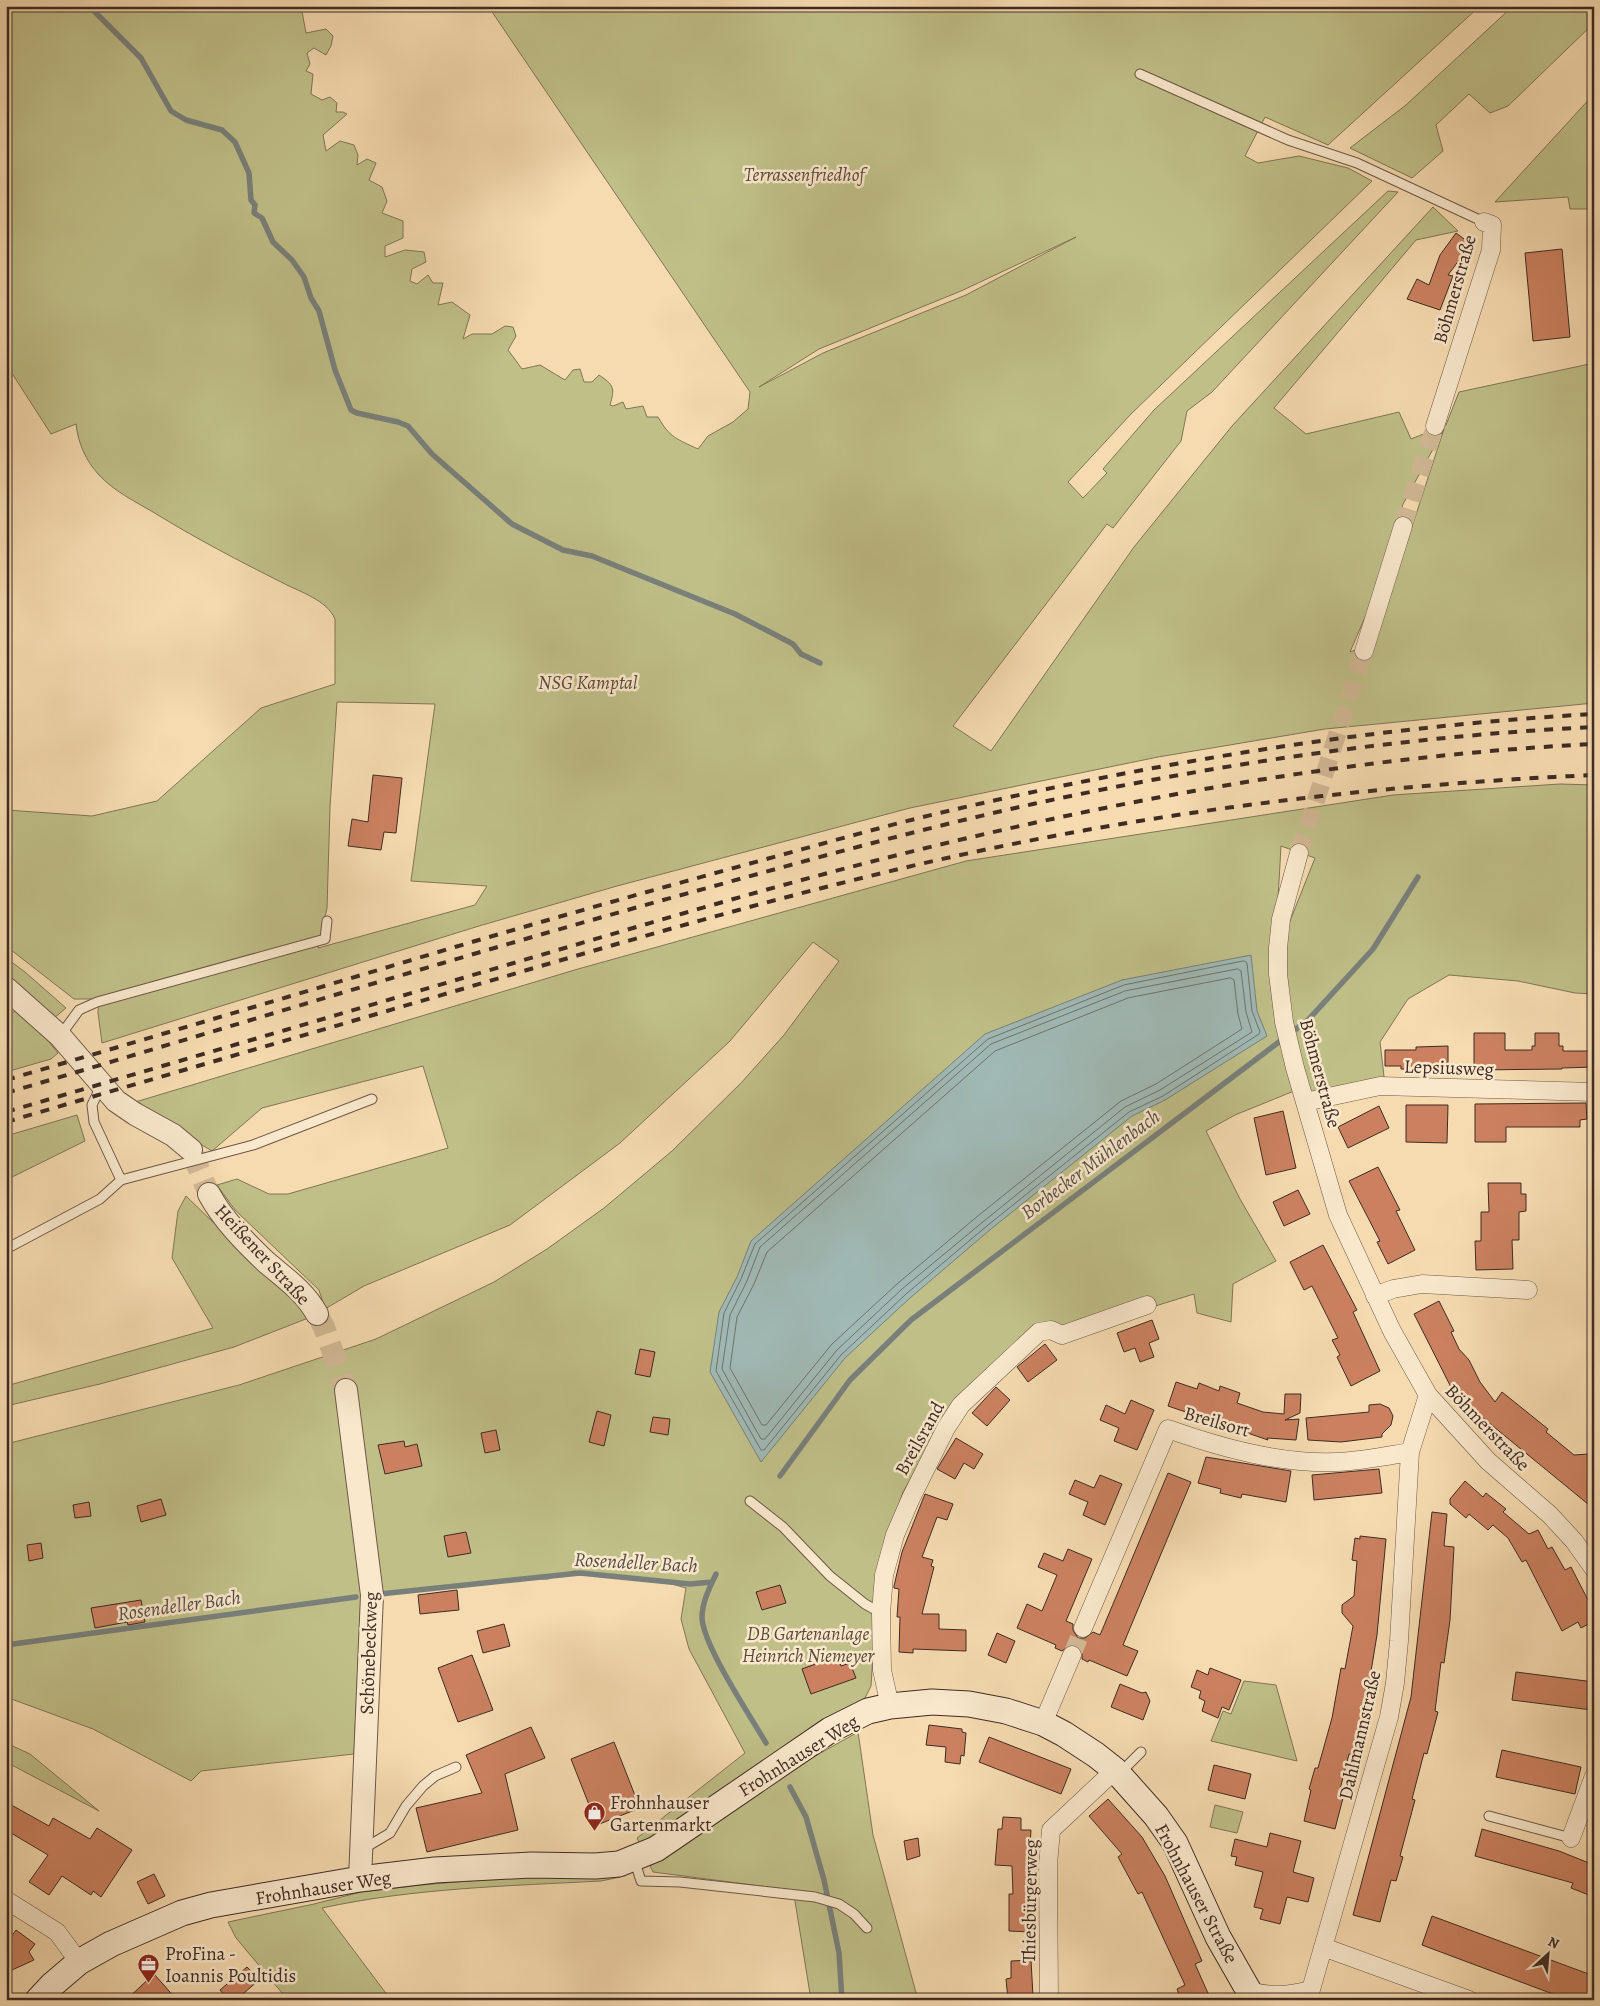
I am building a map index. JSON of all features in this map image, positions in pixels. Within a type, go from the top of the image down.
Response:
[{"type":"main road","name":"Frohnhauser Straße","points":[[890,1706],[932,1702],[969,1704],[1006,1711],[1043,1723],[1096,1755],[1117,1772],[1156,1816],[1175,1843],[1218,1937],[1252,1996]]},
{"type":"main road","name":"Frohnhauser Weg","points":[[38,2000],[79,1962],[111,1944],[182,1913],[211,1905],[360,1879],[435,1870],[521,1865],[595,1866],[619,1864],[634,1859],[656,1849],[830,1730],[868,1711],[890,1706]]},
{"type":"street","name":"Böhmerstraße","points":[[1435,426],[1491,250],[1492,225],[1484,222]]},
{"type":"street","points":[[1364,650],[1403,526]]},
{"type":"street","name":"Böhmerstraße","points":[[1298,853],[1282,919],[1278,948],[1278,974],[1284,1022],[1338,1215],[1392,1331],[1428,1395],[1488,1461],[1550,1515],[1574,1541],[1594,1569]]},
{"type":"street","points":[[6,988],[60,1036],[101,1085],[125,1107],[173,1135],[191,1150]]},
{"type":"street","name":"Lepsiusweg","points":[[1305,1102],[1380,1086],[1594,1092]]},
{"type":"street","name":"Heißener Straße","points":[[209,1194],[228,1222],[265,1260],[303,1293],[317,1314]]},
{"type":"street","points":[[1376,1296],[1393,1289],[1422,1284],[1528,1290]]},
{"type":"street","name":"Breilsrand","points":[[890,1706],[882,1670],[881,1613],[884,1575],[895,1535],[910,1498],[946,1428],[961,1405],[1039,1332],[1050,1330],[1062,1335],[1147,1305]]},
{"type":"street","name":"Schönebeckweg","points":[[346,1390],[372,1595],[360,1879]]},
{"type":"street","name":"Dahlmannstraße","points":[[1252,1996],[1309,1995],[1380,1754],[1394,1692],[1399,1641],[1410,1452],[1428,1395]]},
{"type":"street","name":"Breilsort","points":[[1083,1628],[1168,1429],[1241,1452],[1299,1460],[1359,1460],[1410,1452]]},
{"type":"street","points":[[1043,1723],[1072,1655]]},
{"type":"street","name":"Thiesbürgerweg","points":[[1049,2000],[1048,1865],[1052,1830],[1117,1772]]},
{"type":"street","points":[[1571,1838],[1587,1815],[1594,1776]]},
{"type":"street","points":[[6,1900],[57,1932],[79,1962]]},
{"type":"street","points":[[1323,1947],[1469,2000]]},
{"type":"lane","name":"Böhmerstraße","points":[[1140,74],[1288,140],[1343,158],[1484,222]]},
{"type":"lane","points":[[60,1036],[79,1010],[98,1002],[325,939],[327,921]]},
{"type":"lane","points":[[101,1085],[92,1105],[94,1122],[121,1180]]},
{"type":"lane","points":[[6,1249],[100,1199],[121,1180],[253,1145],[372,1099]]},
{"type":"lane","points":[[750,1501],[783,1528],[830,1576],[865,1604],[881,1613]]},
{"type":"lane","points":[[1117,1772],[1141,1752]]},
{"type":"lane","points":[[361,1850],[390,1833],[406,1806],[423,1786],[435,1776],[456,1767]]},
{"type":"lane","points":[[1489,1816],[1571,1838]]},
{"type":"lane","points":[[634,1859],[641,1881],[680,1882],[815,1897],[839,1904],[854,1914],[867,1928]]},
{"type":"green space","points":[[6,6],[301,6],[306,33],[326,29],[333,36],[331,46],[326,55],[314,48],[307,53],[310,64],[306,71],[313,74],[311,94],[322,100],[330,97],[337,103],[336,112],[347,114],[323,135],[326,151],[340,141],[354,145],[358,155],[357,165],[367,159],[376,163],[369,180],[382,187],[387,201],[382,213],[403,221],[403,238],[385,246],[385,257],[405,250],[424,252],[426,262],[412,269],[410,281],[417,284],[428,275],[433,283],[443,283],[438,305],[452,302],[470,315],[463,339],[472,334],[492,334],[505,326],[513,327],[516,336],[508,350],[522,369],[540,365],[565,380],[573,370],[580,369],[584,382],[592,382],[599,375],[612,387],[610,405],[613,406],[623,402],[626,409],[643,406],[647,417],[658,417],[670,434],[698,449],[708,436],[733,422],[748,409],[750,392],[488,6],[1480,6],[1328,145],[1265,117],[1245,156],[1258,163],[1299,156],[1348,168],[1372,181],[1131,414],[1068,482],[1083,498],[1107,473],[1103,469],[1154,410],[1388,191],[1398,192],[1212,392],[1187,411],[1181,441],[1113,528],[1107,524],[953,726],[991,751],[1134,547],[1232,426],[1433,207],[1458,231],[1416,240],[1274,408],[1306,434],[1399,412],[1411,439],[1446,425],[1459,392],[1594,363],[1594,703],[1325,729],[1158,757],[910,808],[617,886],[479,926],[102,1043],[98,1013],[99,999],[74,999],[6,946],[6,810],[92,816],[157,801],[261,708],[335,684],[335,619],[326,607],[312,597],[201,540],[111,486],[94,470],[83,451],[76,424],[51,434],[6,364]],"holes":[[[1076,237],[966,295],[823,353],[759,387],[819,349],[961,291]],[[1444,429],[1374,643],[1350,652],[1384,573],[1403,504]],[[337,702],[435,704],[411,881],[487,886],[475,905],[318,948],[327,908],[330,807]]]},
{"type":"green space","points":[[1513,6],[1594,6],[1594,23],[1508,106],[1490,113],[1469,94],[1436,125],[1443,151],[1412,178],[1350,148],[1406,105]]},
{"type":"green space","points":[[1594,94],[1594,209],[1570,209],[1568,197],[1495,202]]},
{"type":"green space","name":"DB Gartenanlage Heinrich Niemeyer","points":[[1560,784],[1594,785],[1594,994],[1575,993],[1518,981],[1449,975],[1408,999],[1380,1042],[1385,1085],[1306,1100],[1294,1059],[1280,974],[1288,926],[1315,858],[1281,846],[1277,917],[1272,949],[1274,974],[1289,1058],[1299,1089],[1235,1115],[1206,1131],[1240,1199],[1276,1261],[1233,1284],[1231,1322],[1197,1313],[1194,1294],[1149,1308],[1144,1301],[1067,1327],[1062,1333],[1050,1327],[1037,1329],[959,1401],[941,1425],[903,1492],[879,1562],[871,1686],[864,1700],[830,1717],[642,1848],[637,1838],[745,1753],[689,1649],[681,1619],[686,1588],[657,1580],[574,1571],[548,1579],[513,1579],[383,1593],[361,1598],[354,1754],[201,1771],[191,1781],[93,1729],[6,1697],[6,1444],[239,1385],[376,1339],[494,1282],[547,1249],[604,1208],[672,1151],[741,1083],[784,1035],[839,961],[813,942],[730,1041],[620,1143],[510,1225],[364,1286],[325,1309],[319,1290],[235,1210],[217,1185],[237,1179],[269,1194],[288,1194],[448,1148],[423,1066],[262,1108],[212,1151],[132,1103],[578,969],[966,861],[1393,795]]},
{"type":"green space","points":[[6,958],[66,1008],[53,1019],[6,978]]},
{"type":"green space","points":[[16,1010],[41,1032],[58,1053],[51,1059],[6,1072],[6,1018]]},
{"type":"green space","points":[[77,1115],[85,1141],[6,1180],[6,1136]]},
{"type":"green space","points":[[186,1196],[311,1317],[234,1347],[100,1384],[6,1406],[6,1386],[213,1328],[172,1258],[178,1211]]},
{"type":"green space","points":[[1244,1681],[1276,1685],[1297,1761],[1211,1741],[1223,1711],[1231,1714]]},
{"type":"green space","points":[[858,1732],[873,1835],[918,2000],[811,2000],[795,1901],[791,1890],[653,1872],[650,1866],[685,1845],[801,1764]]},
{"type":"green space","points":[[6,1743],[30,1754],[99,1811],[6,1762]]},
{"type":"green space","points":[[1215,1805],[1243,1812],[1237,1833],[1210,1827]]},
{"type":"green space","points":[[620,1877],[601,1881],[496,1886],[426,1892],[357,1901],[322,1908],[391,2000],[288,2000],[236,1938],[228,1922],[361,1892],[421,1885],[503,1878]]},
{"type":"water","points":[[1251,955],[1257,1011],[1267,1036],[1165,1100],[1132,1116],[991,1229],[910,1298],[845,1358],[761,1462],[710,1372],[719,1312],[737,1277],[751,1241],[985,1034],[1122,980]]},
{"type":"building","points":[[1456,233],[1471,244],[1448,275],[1453,276],[1440,310],[1407,299],[1417,279],[1429,285],[1440,255]]},
{"type":"building","points":[[1562,249],[1570,337],[1533,341],[1525,253]]},
{"type":"building","points":[[373,775],[402,778],[396,833],[384,832],[381,850],[348,846],[352,819],[368,822]]},
{"type":"building","points":[[1474,1033],[1505,1033],[1505,1050],[1532,1050],[1532,1046],[1535,1046],[1535,1033],[1559,1033],[1559,1046],[1563,1046],[1563,1051],[1594,1051],[1594,1067],[1474,1070]]},
{"type":"building","points":[[1448,1046],[1448,1070],[1401,1069],[1401,1066],[1385,1066],[1385,1050],[1416,1050],[1416,1047]]},
{"type":"building","points":[[1586,1103],[1587,1119],[1580,1120],[1580,1127],[1506,1127],[1506,1142],[1475,1142],[1475,1104]]},
{"type":"building","points":[[1406,1105],[1448,1105],[1447,1143],[1406,1142]]},
{"type":"building","points":[[1379,1106],[1389,1128],[1348,1148],[1338,1127]]},
{"type":"building","points":[[1283,1111],[1296,1168],[1266,1175],[1254,1118]]},
{"type":"building","points":[[1378,1167],[1400,1210],[1396,1211],[1415,1250],[1388,1264],[1377,1242],[1380,1241],[1349,1181]]},
{"type":"building","points":[[1488,1183],[1521,1183],[1521,1194],[1526,1194],[1526,1211],[1519,1212],[1519,1240],[1512,1240],[1513,1269],[1476,1270],[1475,1241],[1481,1241],[1481,1212],[1489,1212]]},
{"type":"building","points":[[1298,1190],[1310,1214],[1284,1226],[1273,1202]]},
{"type":"building","points":[[1323,1245],[1357,1310],[1353,1312],[1380,1371],[1351,1386],[1337,1357],[1340,1355],[1332,1340],[1338,1338],[1312,1286],[1304,1290],[1290,1262]]},
{"type":"building","points":[[1439,1301],[1454,1331],[1451,1332],[1459,1349],[1469,1360],[1480,1382],[1495,1402],[1502,1392],[1548,1429],[1546,1432],[1574,1455],[1589,1454],[1594,1509],[1466,1404],[1461,1407],[1414,1314]]},
{"type":"building","points":[[1152,1320],[1159,1339],[1149,1343],[1154,1357],[1140,1362],[1135,1348],[1124,1352],[1117,1333]]},
{"type":"building","points":[[1045,1344],[1057,1360],[1028,1382],[1017,1367]]},
{"type":"building","points":[[640,1349],[655,1352],[650,1377],[635,1374]]},
{"type":"building","points":[[1176,1382],[1197,1389],[1199,1383],[1219,1391],[1220,1386],[1240,1393],[1237,1403],[1263,1412],[1284,1414],[1285,1394],[1301,1394],[1300,1413],[1285,1420],[1299,1419],[1296,1440],[1267,1438],[1268,1440],[1168,1406]]},
{"type":"building","points":[[996,1387],[1010,1400],[987,1426],[972,1413]]},
{"type":"building","points":[[1131,1400],[1154,1410],[1137,1450],[1114,1441],[1119,1428],[1100,1420],[1106,1405],[1125,1414]]},
{"type":"building","points":[[1380,1404],[1389,1408],[1393,1416],[1391,1425],[1382,1434],[1382,1437],[1341,1442],[1308,1440],[1306,1418],[1369,1412],[1369,1405]]},
{"type":"building","points":[[597,1411],[611,1415],[604,1446],[589,1442]]},
{"type":"building","points":[[653,1417],[670,1419],[668,1435],[650,1432]]},
{"type":"building","points":[[496,1430],[500,1450],[485,1453],[481,1433]]},
{"type":"building","points":[[956,1438],[983,1454],[974,1469],[964,1463],[955,1479],[937,1469]]},
{"type":"building","points":[[404,1441],[405,1447],[417,1444],[422,1466],[385,1474],[378,1445]]},
{"type":"building","points":[[1206,1457],[1291,1471],[1286,1502],[1242,1494],[1241,1498],[1220,1493],[1221,1489],[1198,1483]]},
{"type":"building","points":[[1379,1469],[1382,1493],[1314,1500],[1312,1475]]},
{"type":"building","points":[[1168,1473],[1191,1482],[1123,1645],[1138,1651],[1127,1676],[1089,1660],[1088,1662],[1082,1659],[1082,1653],[1077,1645],[1070,1645],[1062,1651],[1055,1648],[1056,1645],[1017,1628],[1027,1604],[1042,1611],[1057,1575],[1038,1567],[1044,1553],[1063,1561],[1068,1549],[1092,1559],[1066,1621],[1073,1624],[1073,1630],[1078,1638],[1085,1638],[1093,1632],[1100,1635]]},
{"type":"building","points":[[1100,1475],[1122,1484],[1105,1525],[1083,1515],[1088,1502],[1069,1494],[1075,1480],[1094,1488]]},
{"type":"building","points":[[1465,1481],[1483,1497],[1486,1493],[1506,1509],[1503,1512],[1529,1534],[1538,1530],[1548,1549],[1552,1547],[1565,1570],[1571,1567],[1588,1600],[1594,1597],[1594,1621],[1581,1628],[1578,1622],[1562,1631],[1526,1560],[1522,1562],[1508,1538],[1493,1525],[1488,1530],[1469,1514],[1466,1518],[1450,1504],[1450,1499]]},
{"type":"building","points":[[925,1494],[953,1504],[947,1520],[937,1517],[922,1557],[933,1560],[931,1566],[934,1567],[922,1614],[939,1614],[939,1629],[966,1630],[966,1651],[913,1649],[913,1653],[899,1652],[900,1617],[897,1617],[899,1589],[894,1588],[894,1586],[902,1552]]},
{"type":"building","points":[[161,1499],[166,1515],[141,1522],[137,1506]]},
{"type":"building","points":[[89,1502],[91,1516],[75,1518],[73,1505]]},
{"type":"building","points":[[1432,1512],[1447,1514],[1444,1546],[1454,1547],[1450,1620],[1444,1663],[1441,1662],[1435,1711],[1438,1712],[1427,1754],[1424,1753],[1412,1799],[1415,1800],[1400,1856],[1403,1857],[1396,1881],[1391,1880],[1380,1922],[1353,1915],[1411,1697]]},
{"type":"building","points":[[466,1532],[471,1553],[448,1557],[444,1536]]},
{"type":"building","points":[[1360,1536],[1386,1539],[1377,1635],[1362,1726],[1354,1755],[1349,1754],[1338,1797],[1343,1798],[1335,1829],[1304,1821],[1311,1790],[1309,1789],[1315,1768],[1318,1768],[1332,1718],[1341,1668],[1345,1669],[1353,1626],[1342,1613],[1342,1605],[1354,1596],[1357,1561],[1352,1560],[1355,1538],[1360,1539]]},
{"type":"building","points":[[41,1543],[43,1558],[29,1561],[27,1545]]},
{"type":"building","points":[[780,1585],[786,1603],[762,1610],[756,1592]]},
{"type":"building","points":[[457,1590],[459,1610],[420,1614],[418,1595]]},
{"type":"building","points":[[141,1600],[145,1622],[128,1625],[127,1622],[95,1628],[91,1608]]},
{"type":"building","points":[[504,1624],[510,1646],[483,1653],[477,1631]]},
{"type":"building","points":[[997,1633],[1015,1641],[1006,1663],[988,1655]]},
{"type":"building","points":[[472,1655],[493,1710],[458,1722],[438,1668]]},
{"type":"building","points":[[837,1656],[841,1666],[850,1663],[856,1678],[811,1694],[802,1669]]},
{"type":"building","points":[[1210,1668],[1241,1680],[1229,1710],[1222,1707],[1218,1718],[1202,1711],[1205,1701],[1199,1698],[1201,1691],[1191,1687],[1197,1670],[1208,1675]]},
{"type":"building","points":[[1516,1672],[1594,1682],[1592,1710],[1512,1700]]},
{"type":"building","points":[[1120,1684],[1142,1693],[1146,1692],[1150,1701],[1143,1720],[1111,1707]]},
{"type":"building","points":[[929,1725],[962,1729],[962,1732],[966,1733],[964,1756],[961,1755],[960,1764],[945,1762],[946,1747],[926,1745]]},
{"type":"building","points":[[531,1727],[545,1758],[505,1774],[518,1830],[427,1852],[416,1808],[482,1793],[466,1755]]},
{"type":"building","points":[[989,1737],[1071,1769],[1061,1794],[979,1762]]},
{"type":"building","points":[[614,1742],[640,1808],[597,1825],[571,1759]]},
{"type":"building","points":[[1502,1750],[1581,1767],[1575,1794],[1496,1777]]},
{"type":"building","points":[[1214,1765],[1251,1774],[1245,1799],[1208,1790]]},
{"type":"building","points":[[1108,1799],[1142,1837],[1165,1876],[1202,1961],[1195,1964],[1211,2000],[1181,2000],[1177,1989],[1185,1985],[1142,1892],[1138,1894],[1118,1857],[1122,1854],[1089,1816]]},
{"type":"building","points":[[6,1802],[49,1826],[53,1818],[90,1839],[97,1828],[132,1850],[101,1897],[93,1891],[91,1895],[62,1876],[49,1895],[29,1882],[48,1855],[6,1830]]},
{"type":"building","points":[[1003,1817],[1021,1818],[1021,1830],[1031,1830],[1027,1894],[1029,1894],[1030,1932],[1009,1931],[1009,1894],[1013,1894],[1012,1866],[995,1865],[998,1829],[1002,1829]]},
{"type":"building","points":[[1482,1829],[1559,1851],[1594,1865],[1594,1897],[1571,1888],[1573,1883],[1475,1856]]},
{"type":"building","points":[[1270,1833],[1301,1841],[1293,1872],[1314,1878],[1308,1902],[1287,1897],[1280,1924],[1260,1919],[1263,1909],[1254,1907],[1263,1872],[1235,1865],[1237,1857],[1231,1856],[1235,1839],[1267,1847]]},
{"type":"building","points":[[918,1838],[920,1856],[907,1860],[904,1841]]},
{"type":"building","points":[[154,1874],[165,1896],[148,1904],[137,1882]]},
{"type":"building","points":[[1432,1916],[1594,1976],[1594,2000],[1569,2000],[1422,1945]]},
{"type":"building","points":[[16,1930],[35,1944],[29,1952],[34,1960],[12,1970],[6,1957],[6,1944]]},
{"type":"building","points":[[1031,1960],[1033,1996],[1025,1997],[1025,2000],[1008,2000],[1006,1979],[1011,1978],[1011,1961]]},
{"type":"building","points":[[247,1967],[259,1980],[236,2000],[228,2000],[220,1990]]},
{"type":"building","points":[[154,1974],[177,2000],[126,2000]]},
{"type":"waterway","points":[[89,6],[141,58],[171,111],[186,120],[222,130],[235,142],[249,173],[251,200],[255,205],[254,213],[262,218],[273,242],[292,260],[304,277],[311,298],[319,311],[335,370],[351,410],[408,426],[432,454],[512,524],[563,550],[592,556],[735,614],[793,644],[801,654],[820,663]]},
{"type":"waterway","name":"Borbecker Mühlenbach","points":[[780,1476],[850,1380],[911,1320],[1308,1020],[1373,949],[1418,877]]},
{"type":"waterway","name":"Rosendeller Bach","points":[[380,1594],[580,1573],[690,1584],[712,1582]]},
{"type":"waterway","name":"Borbecker Mühlenbach","points":[[716,1574],[703,1606],[704,1629],[718,1662],[766,1743]]},
{"type":"waterway","name":"Rosendeller Bach","points":[[6,1645],[356,1597]]},
{"type":"waterway","name":"Borbecker Mühlenbach","points":[[790,1787],[806,1817],[824,1880],[839,1953],[842,2000]]},
{"type":"tunnel","points":[[1403,526],[1435,426]]},
{"type":"tunnel","points":[[1299,853],[1364,651]]},
{"type":"tunnel","points":[[191,1150],[209,1194]]},
{"type":"tunnel","points":[[317,1314],[324,1327],[346,1390]]},
{"type":"tunnel","points":[[1072,1655],[1083,1628]]},
{"type":"railway","points":[[6,1080],[570,914],[862,833],[961,808],[1197,760],[1355,736],[1434,727],[1594,714]]},
{"type":"railway","points":[[6,1093],[619,912],[910,833],[992,813],[1172,776],[1242,764],[1453,737],[1594,727]]},
{"type":"railway","points":[[6,1112],[704,908],[831,872],[962,839],[1141,801],[1321,770],[1503,750],[1594,744]]},
{"type":"railway","points":[[6,1122],[549,964],[801,893],[993,848],[1067,833],[1217,809],[1443,784],[1594,775]]},
{"type":"place","name":"Frohnhauser Gartenmarkt","points":[[594,1832]]},
{"type":"place","name":"ProFina - Ioannis Poultidis","points":[[149,1983]]},
{"type":"park label","name":"Terrassenfriedhof","points":[[804,174]]},
{"type":"park label","name":"NSG Kamptal","points":[[588,682]]}]
